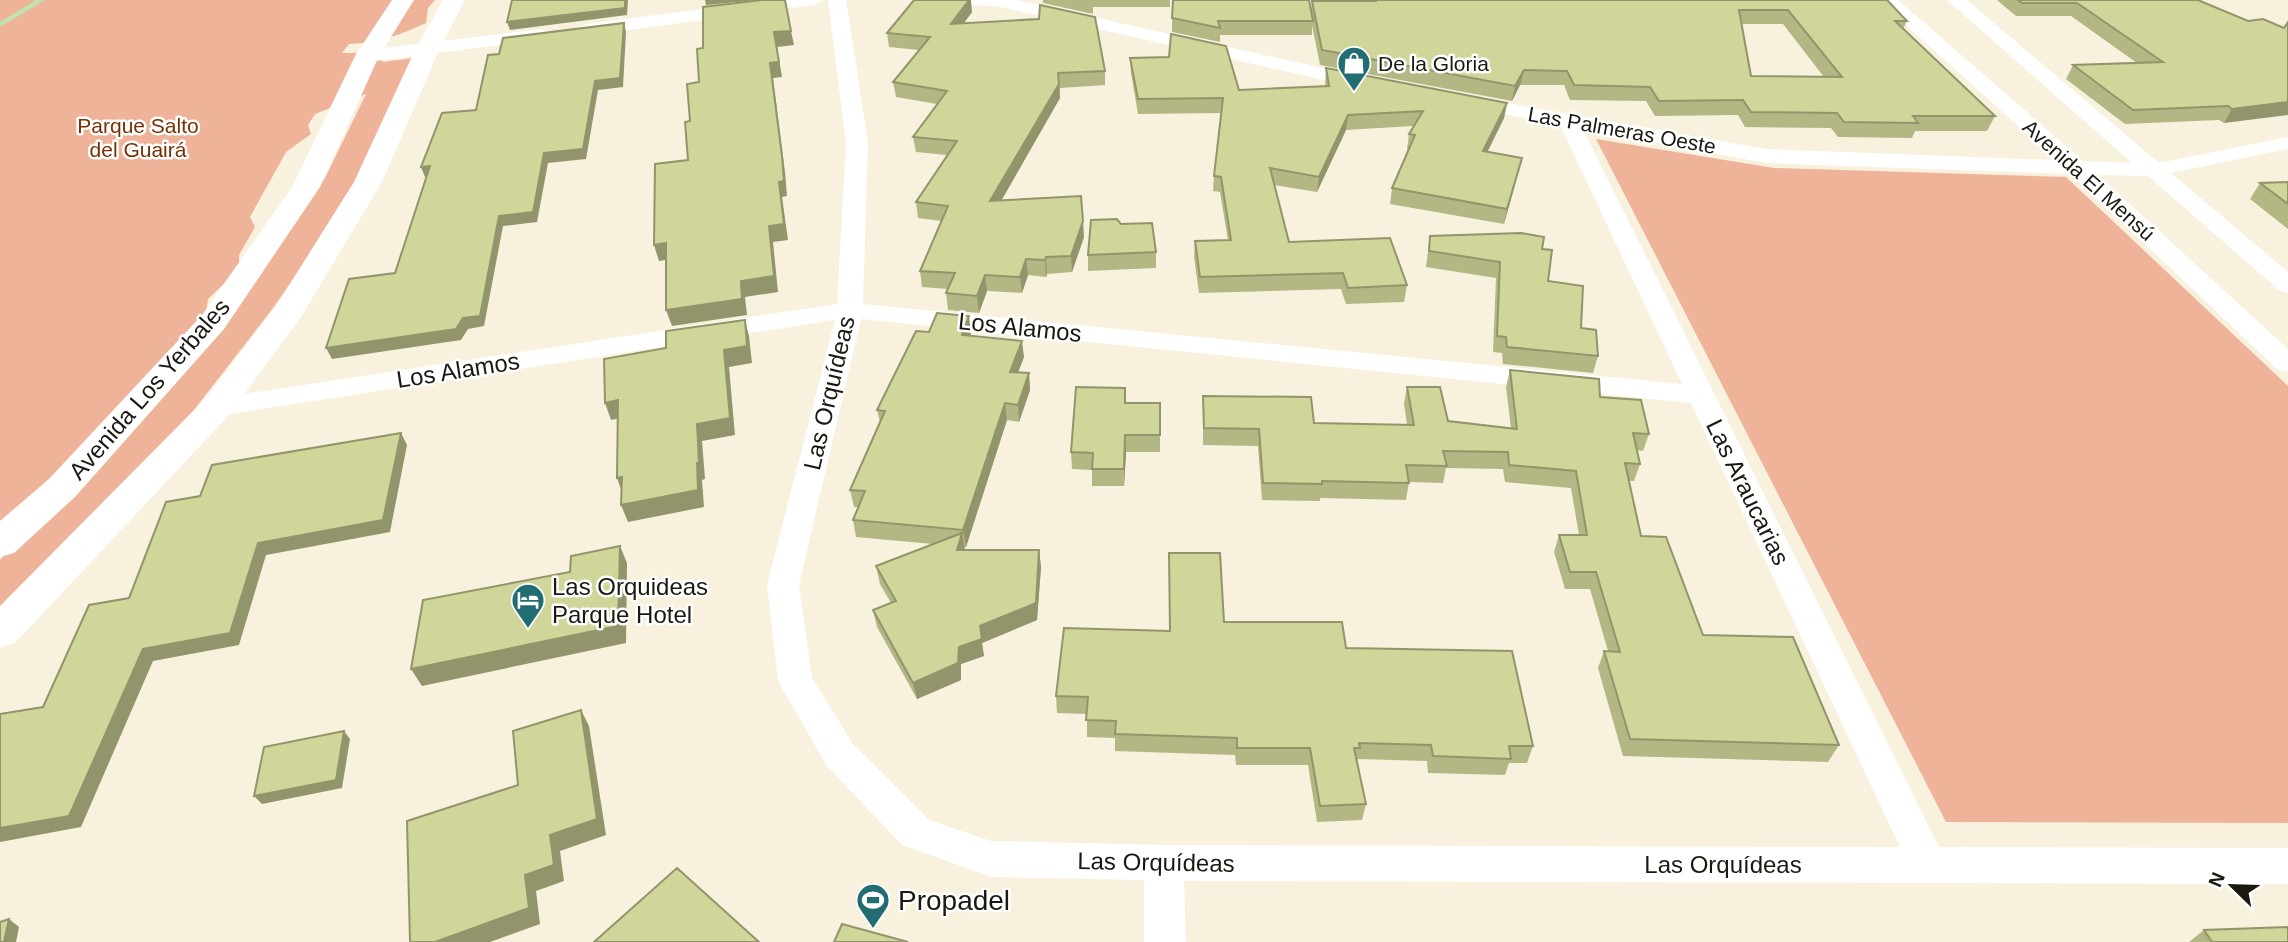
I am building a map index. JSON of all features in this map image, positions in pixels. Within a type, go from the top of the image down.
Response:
[{"type":"street","name":"Avenida Los Yerbales","points":[[0,543],[62,488],[213,323],[306,187],[367,56],[403,0]]},
{"type":"street","points":[[0,632],[217,407],[290,310],[368,183],[427,50],[454,0]]},
{"type":"street","points":[[367,56],[814,0]]},
{"type":"street","name":"Las Orquídeas","points":[[837,0],[857,143],[850,310],[783,585],[795,680],[840,755],[916,833],[991,859],[1164,863],[2288,866]]},
{"type":"street","points":[[964,0],[996,1],[1386,87]]},
{"type":"street","name":"Avenida El Mensú","points":[[1887,0],[2077,167],[2288,364]]},
{"type":"street","name":"Avenida El Mensú","points":[[1956,0],[2288,285]]},
{"type":"street","name":"Las Palmeras Oeste","points":[[1451,99],[1766,156],[2155,170],[2288,143]]},
{"type":"street","name":"Las Araucarias","points":[[1568,120],[1928,865]]},
{"type":"street","name":"Los Alamos","points":[[217,407],[850,310],[1702,395]]},
{"type":"street","points":[[1164,863],[1166,942]]},
{"type":"green space","name":"Parque Salto del Guairá","points":[[0,0],[435,0],[428,8],[426,23],[389,38],[349,44],[342,53],[376,53],[383,62],[413,58],[360,172],[331,225],[273,308],[159,455],[0,615],[0,560],[233,309],[325,178],[366,94],[315,114],[308,125],[311,134],[286,152],[250,217],[255,227],[239,255],[239,269],[208,299],[204,329],[30,508],[0,521]]},
{"type":"green space","points":[[1596,139],[1774,168],[2066,177],[2288,386],[2288,823],[1946,822]]},
{"type":"building","points":[[512,0],[625,0],[625,8],[507,22]]},
{"type":"building","points":[[785,0],[791,31],[774,32],[779,62],[770,63],[784,181],[779,182],[784,224],[769,226],[774,276],[741,281],[742,299],[666,310],[666,243],[654,245],[655,164],[688,160],[685,122],[690,121],[687,84],[699,82],[697,49],[703,48],[703,7]]},
{"type":"building","points":[[914,0],[969,0],[951,24],[1039,19],[1040,5],[1095,17],[1105,71],[1058,73],[1059,84],[990,201],[1081,196],[1083,221],[1071,256],[1046,257],[1045,260],[1026,259],[1020,277],[985,275],[977,296],[946,293],[955,273],[920,271],[948,206],[916,202],[957,141],[913,137],[947,91],[893,82],[930,37],[887,33]]},
{"type":"building","points":[[1173,0],[1309,0],[1313,21],[1218,21],[1220,28],[1172,18]]},
{"type":"building","points":[[1887,0],[1907,21],[1895,21],[1995,116],[1913,116],[1918,123],[1844,122],[1837,113],[1751,112],[1743,100],[1659,101],[1650,87],[1574,85],[1567,71],[1524,70],[1515,86],[1322,50],[1312,1]],"holes":[[[1739,10],[1788,10],[1842,77],[1751,76]]]},
{"type":"building","points":[[2018,0],[2198,0],[2248,21],[2263,19],[2284,28],[2288,22],[2288,102],[2232,109],[2228,106],[2133,110],[2073,65],[2163,62],[2077,3],[2022,3]]},
{"type":"building","points":[[624,23],[620,78],[595,81],[583,149],[544,153],[533,212],[499,216],[480,316],[463,318],[456,329],[326,348],[349,279],[395,273],[430,166],[421,167],[442,113],[476,110],[488,55],[499,54],[503,38]]},
{"type":"building","points":[[1171,34],[1226,46],[1239,90],[1329,86],[1326,68],[1507,103],[1483,151],[1522,158],[1507,209],[1392,188],[1415,135],[1409,134],[1423,111],[1348,115],[1319,177],[1270,168],[1289,242],[1390,238],[1407,285],[1348,288],[1343,273],[1200,277],[1195,241],[1231,240],[1221,177],[1214,176],[1223,98],[1138,99],[1130,58],[1169,57]]},
{"type":"building","points":[[2288,182],[2288,204],[2260,183]]},
{"type":"building","points":[[1117,219],[1121,224],[1152,223],[1156,252],[1088,255],[1091,220]]},
{"type":"building","points":[[1521,233],[1544,237],[1542,249],[1552,250],[1548,281],[1583,286],[1581,328],[1596,330],[1598,356],[1507,347],[1506,337],[1497,336],[1500,262],[1429,251],[1430,236]]},
{"type":"building","points":[[937,313],[969,316],[962,335],[1022,341],[1010,372],[1029,373],[1018,405],[1005,403],[963,530],[853,520],[865,491],[850,490],[885,411],[877,410],[916,331],[929,332]]},
{"type":"building","points":[[745,320],[747,346],[724,350],[730,418],[697,424],[698,490],[621,505],[622,477],[617,478],[618,400],[605,403],[604,359],[666,348],[666,331]]},
{"type":"building","points":[[1510,370],[1599,379],[1600,397],[1641,400],[1649,434],[1633,433],[1640,464],[1625,463],[1641,536],[1666,537],[1703,635],[1793,637],[1839,745],[1630,739],[1604,651],[1620,652],[1596,572],[1570,572],[1559,535],[1587,535],[1576,471],[1509,465],[1508,452],[1443,451],[1447,466],[1406,465],[1409,483],[1263,483],[1259,429],[1204,428],[1203,396],[1311,397],[1314,423],[1414,425],[1407,387],[1440,387],[1448,421],[1517,429]]},
{"type":"building","points":[[1076,387],[1125,388],[1125,403],[1160,403],[1160,435],[1125,435],[1124,469],[1092,469],[1093,453],[1071,452]]},
{"type":"building","points":[[401,433],[383,520],[258,543],[230,633],[143,649],[69,816],[0,828],[0,714],[43,707],[89,605],[129,598],[166,502],[200,496],[212,465]]},
{"type":"building","points":[[962,533],[957,550],[1039,550],[1036,603],[980,626],[982,639],[959,647],[958,663],[913,683],[873,610],[896,601],[876,566]]},
{"type":"building","name":"Las Orquideas Parque Hotel","points":[[620,546],[618,626],[411,669],[423,600],[570,572],[571,556]]},
{"type":"building","points":[[1169,553],[1220,553],[1224,622],[1342,622],[1346,648],[1512,651],[1533,746],[1509,746],[1511,759],[1433,756],[1431,745],[1359,743],[1360,748],[1354,748],[1366,804],[1320,806],[1310,748],[1237,748],[1237,738],[1115,734],[1116,721],[1086,720],[1088,697],[1056,696],[1064,628],[1170,631]]},
{"type":"building","points":[[581,710],[597,819],[550,835],[554,865],[525,875],[529,908],[435,942],[410,942],[407,821],[518,785],[513,731]]},
{"type":"building","points":[[344,731],[336,780],[254,796],[264,747]]},
{"type":"building","points":[[677,868],[759,942],[594,942]]},
{"type":"building","points":[[9,919],[4,942],[0,942],[0,922]]},
{"type":"building","points":[[842,924],[908,942],[834,942]]},
{"type":"building","points":[[2288,927],[2288,942],[2212,942],[2204,930]]},
{"type":"waterway","points":[[0,25],[41,0]]},
{"type":"place","name":"De la Gloria","points":[[1354,93]]},
{"type":"place","name":"Las Orquideas Parque Hotel","points":[[528,630]]},
{"type":"place","name":"Propadel","points":[[873,930]]}]
